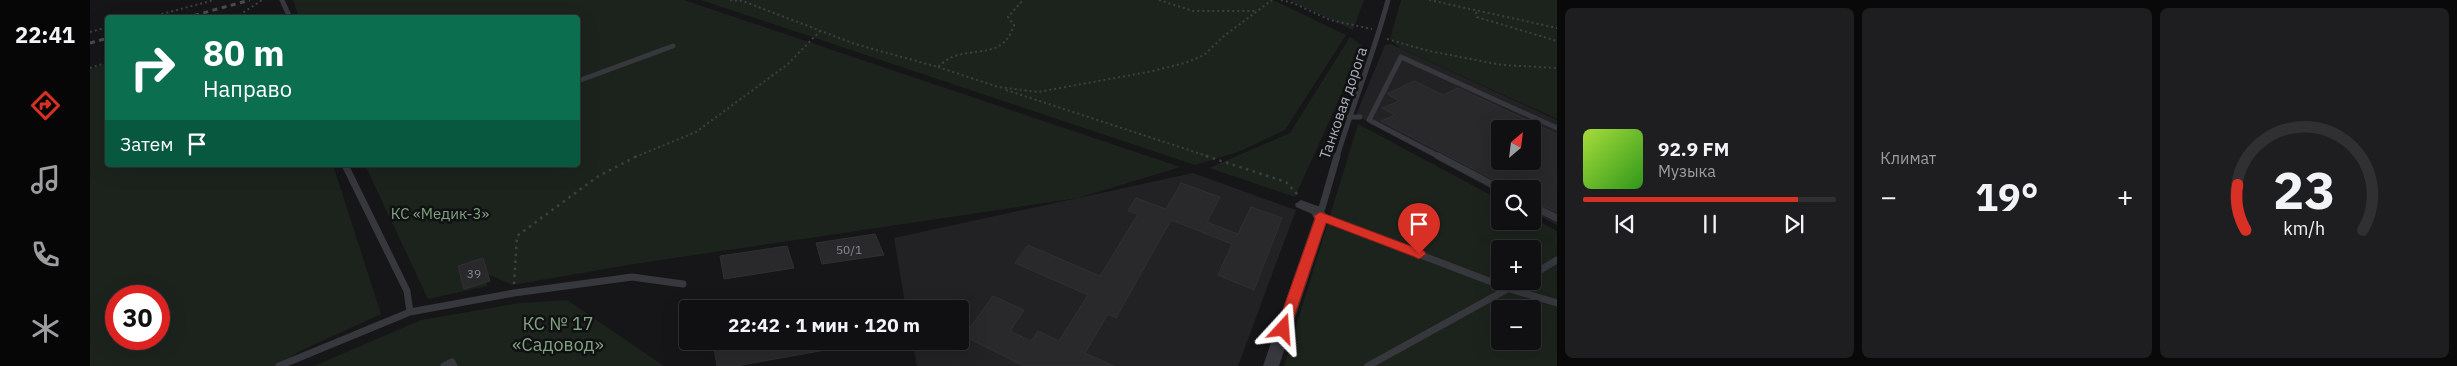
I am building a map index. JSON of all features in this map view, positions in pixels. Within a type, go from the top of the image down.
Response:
[{"type":"street","points":[[1271,366],[1321,219],[1320,212],[1302,204]]},
{"type":"lane","points":[[282,0],[289,15]]},
{"type":"lane","name":"Танковая дорога","points":[[1320,212],[1388,0]]},
{"type":"lane","points":[[580,80],[673,46]]},
{"type":"lane","points":[[1491,184],[1369,120],[1401,57],[1557,128]]},
{"type":"lane","points":[[1349,117],[1360,117]]},
{"type":"lane","points":[[346,167],[407,291],[410,312]]},
{"type":"lane","points":[[1541,210],[1557,218]]},
{"type":"lane","points":[[1320,212],[1491,281]]},
{"type":"lane","points":[[1541,270],[1557,260]]},
{"type":"lane","points":[[279,366],[410,312],[514,293],[632,277],[683,284]]},
{"type":"lane","points":[[1368,366],[1508,290]]},
{"type":"lane","points":[[1513,290],[1557,303]]},
{"type":"lane","points":[[444,366],[452,362],[454,366]]},
{"type":"path","points":[[158,15],[214,0]]},
{"type":"path","points":[[240,15],[262,0]]},
{"type":"path","points":[[730,0],[741,1],[820,31],[914,62],[938,66],[1031,100],[1286,182],[1303,200],[1320,212]]},
{"type":"path","points":[[938,66],[953,56],[975,53],[1006,44],[1012,35],[1014,25],[1008,17],[1023,0]]},
{"type":"path","points":[[1159,0],[1193,11],[1257,11]]},
{"type":"path","points":[[998,87],[1018,91],[1048,92],[1185,63],[1204,55],[1224,36],[1272,0]]},
{"type":"path","points":[[1282,0],[1330,20],[1358,25],[1379,32],[1387,38],[1429,51],[1502,65],[1557,68]]},
{"type":"path","points":[[1429,0],[1476,12],[1557,28]]},
{"type":"path","points":[[1476,12],[1477,17],[1557,41]]},
{"type":"path","points":[[90,32],[105,28]]},
{"type":"path","points":[[514,293],[517,236],[597,177],[650,148],[696,132],[781,69],[820,31]]},
{"type":"path","points":[[90,68],[105,63]]},
{"type":"shaded area","points":[[1391,44],[1557,120],[1557,225],[1541,216],[1541,180],[1491,180],[1491,189],[1356,115],[1385,45]]},
{"type":"shaded area","points":[[1193,173],[1296,210],[1238,366],[917,366],[914,350],[969,350],[969,300],[904,300],[894,238]]},
{"type":"green space","name":"КС «Медик-3»","points":[[293,0],[684,0],[1180,167],[1078,198],[634,264],[512,285],[485,273],[487,286],[428,299],[366,167],[580,167],[580,15],[298,15]]},
{"type":"green space","points":[[701,0],[1273,0],[1346,35],[1285,130],[1238,152],[1195,165]]},
{"type":"green space","points":[[1289,0],[1364,0],[1353,30]]},
{"type":"green space","points":[[1401,0],[1557,0],[1557,119],[1400,48],[1390,39]]},
{"type":"green space","points":[[1350,37],[1363,46],[1295,197],[1209,168],[1290,133]]},
{"type":"green space","points":[[105,64],[105,167],[334,167],[381,314],[298,352],[279,366],[90,366],[90,69]]},
{"type":"green space","points":[[1358,124],[1491,195],[1491,230],[1541,230],[1541,222],[1557,231],[1557,366],[1284,366]]},
{"type":"green space","name":"КС № 17 «Садовод»","points":[[567,300],[664,366],[314,366],[421,320],[520,303]]},
{"type":"building","points":[[1414,81],[1443,95],[1458,88],[1527,120],[1491,120],[1491,170],[1541,170],[1541,127],[1557,134],[1557,212],[1541,205],[1541,180],[1495,180],[1381,121],[1395,115],[1382,108],[1399,101],[1387,94]]},
{"type":"building","points":[[1181,183],[1220,197],[1207,222],[1238,234],[1251,207],[1282,218],[1254,290],[1218,275],[1232,244],[1171,220],[1116,318],[1108,314],[1085,353],[1114,366],[1024,366],[969,338],[969,329],[993,296],[1024,310],[1010,331],[1031,341],[1038,331],[1059,341],[1088,295],[1015,263],[1028,245],[1100,276],[1138,214],[1128,211],[1136,198],[1166,209]]},
{"type":"building","points":[[875,234],[884,255],[822,264],[816,243]]},
{"type":"building","points":[[787,246],[794,268],[724,279],[720,256]]},
{"type":"building","points":[[483,258],[490,281],[464,289],[458,266]]},
{"type":"building","points":[[714,350],[825,350],[736,366],[717,366]]},
{"type":"railway","points":[[196,15],[250,0]]},
{"type":"railway","points":[[90,43],[105,39]]},
{"type":"route","points":[[1283,329],[1321,219],[1320,216],[1419,254]]}]
